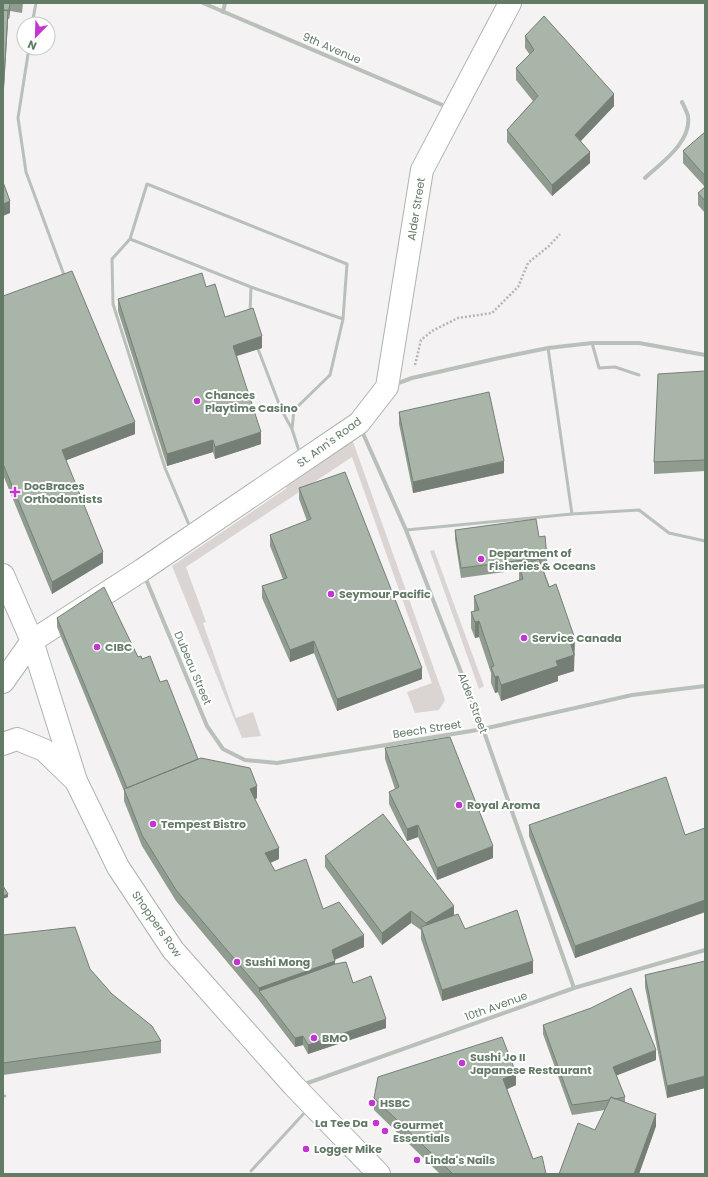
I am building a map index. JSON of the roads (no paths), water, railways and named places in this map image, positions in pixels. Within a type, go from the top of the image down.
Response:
[{"type":"street","name":"9th Avenue","points":[[203,3],[453,109]]},
{"type":"street","points":[[223,12],[225,3]]},
{"type":"street","name":"Alder Street","points":[[387,387],[422,170],[510,3]]},
{"type":"street","points":[[645,178],[681,142],[687,128],[688,116],[682,102]]},
{"type":"street","points":[[387,387],[412,378],[548,348],[592,343],[640,343],[705,355]]},
{"type":"street","name":"St. Ann's Road","points":[[32,641],[142,570],[193,534],[359,423],[387,387]]},
{"type":"street","name":"Alder Street","points":[[359,423],[406,530],[483,729],[574,988]]},
{"type":"street","name":"Dubeau Street","points":[[142,570],[207,726],[223,749],[244,760]]},
{"type":"street","name":"Shoppers Row","points":[[3,576],[32,641],[76,780],[118,866],[173,950],[295,1087],[379,1174]]},
{"type":"street","points":[[3,682],[32,641]]},
{"type":"street","name":"Beech Street","points":[[244,760],[277,763],[483,729],[632,695],[705,686]]},
{"type":"street","points":[[3,744],[17,739],[44,750],[76,780]]},
{"type":"street","name":"10th Avenue","points":[[295,1087],[574,988],[705,950]]},
{"type":"lane","points":[[34,16],[36,3]]},
{"type":"lane","points":[[28,56],[18,118],[24,165],[64,275]]},
{"type":"lane","points":[[193,534],[165,468],[113,304],[112,258],[130,239],[148,184],[347,264],[343,319],[330,375],[294,410],[292,429]]},
{"type":"lane","points":[[130,239],[251,287],[343,319]]},
{"type":"lane","points":[[249,315],[251,287]]},
{"type":"lane","points":[[592,343],[599,368],[615,367],[638,375]]},
{"type":"lane","points":[[548,348],[572,514]]},
{"type":"lane","points":[[258,350],[281,409],[292,429],[303,461]]},
{"type":"lane","points":[[406,530],[572,514],[639,510],[669,533],[705,541]]},
{"type":"lane","points":[[252,1171],[312,1105]]},
{"type":"place","name":"Chances Playtime Casino","points":[[197,401]]},
{"type":"place","name":"DocBraces Orthodontists","points":[[15,492]]},
{"type":"place","name":"Department of Fisheries & Oceans","points":[[481,559]]},
{"type":"place","name":"Seymour Pacific","points":[[331,594]]},
{"type":"place","name":"Service Canada","points":[[524,638]]},
{"type":"place","name":"CIBC","points":[[97,647]]},
{"type":"place","name":"Royal Aroma","points":[[459,805]]},
{"type":"place","name":"Tempest Bistro","points":[[153,824]]},
{"type":"place","name":"Sushi Mong","points":[[237,962]]},
{"type":"place","name":"BMO","points":[[314,1038]]},
{"type":"place","name":"Sushi Jo II Japanese Restaurant","points":[[462,1063]]},
{"type":"place","name":"HSBC","points":[[372,1103]]},
{"type":"place","name":"La Tee Da","points":[[376,1123]]},
{"type":"place","name":"Gourmet Essentials","points":[[385,1131]]},
{"type":"place","name":"Logger Mike","points":[[306,1149]]},
{"type":"place","name":"Linda's Nails","points":[[417,1160]]}]
